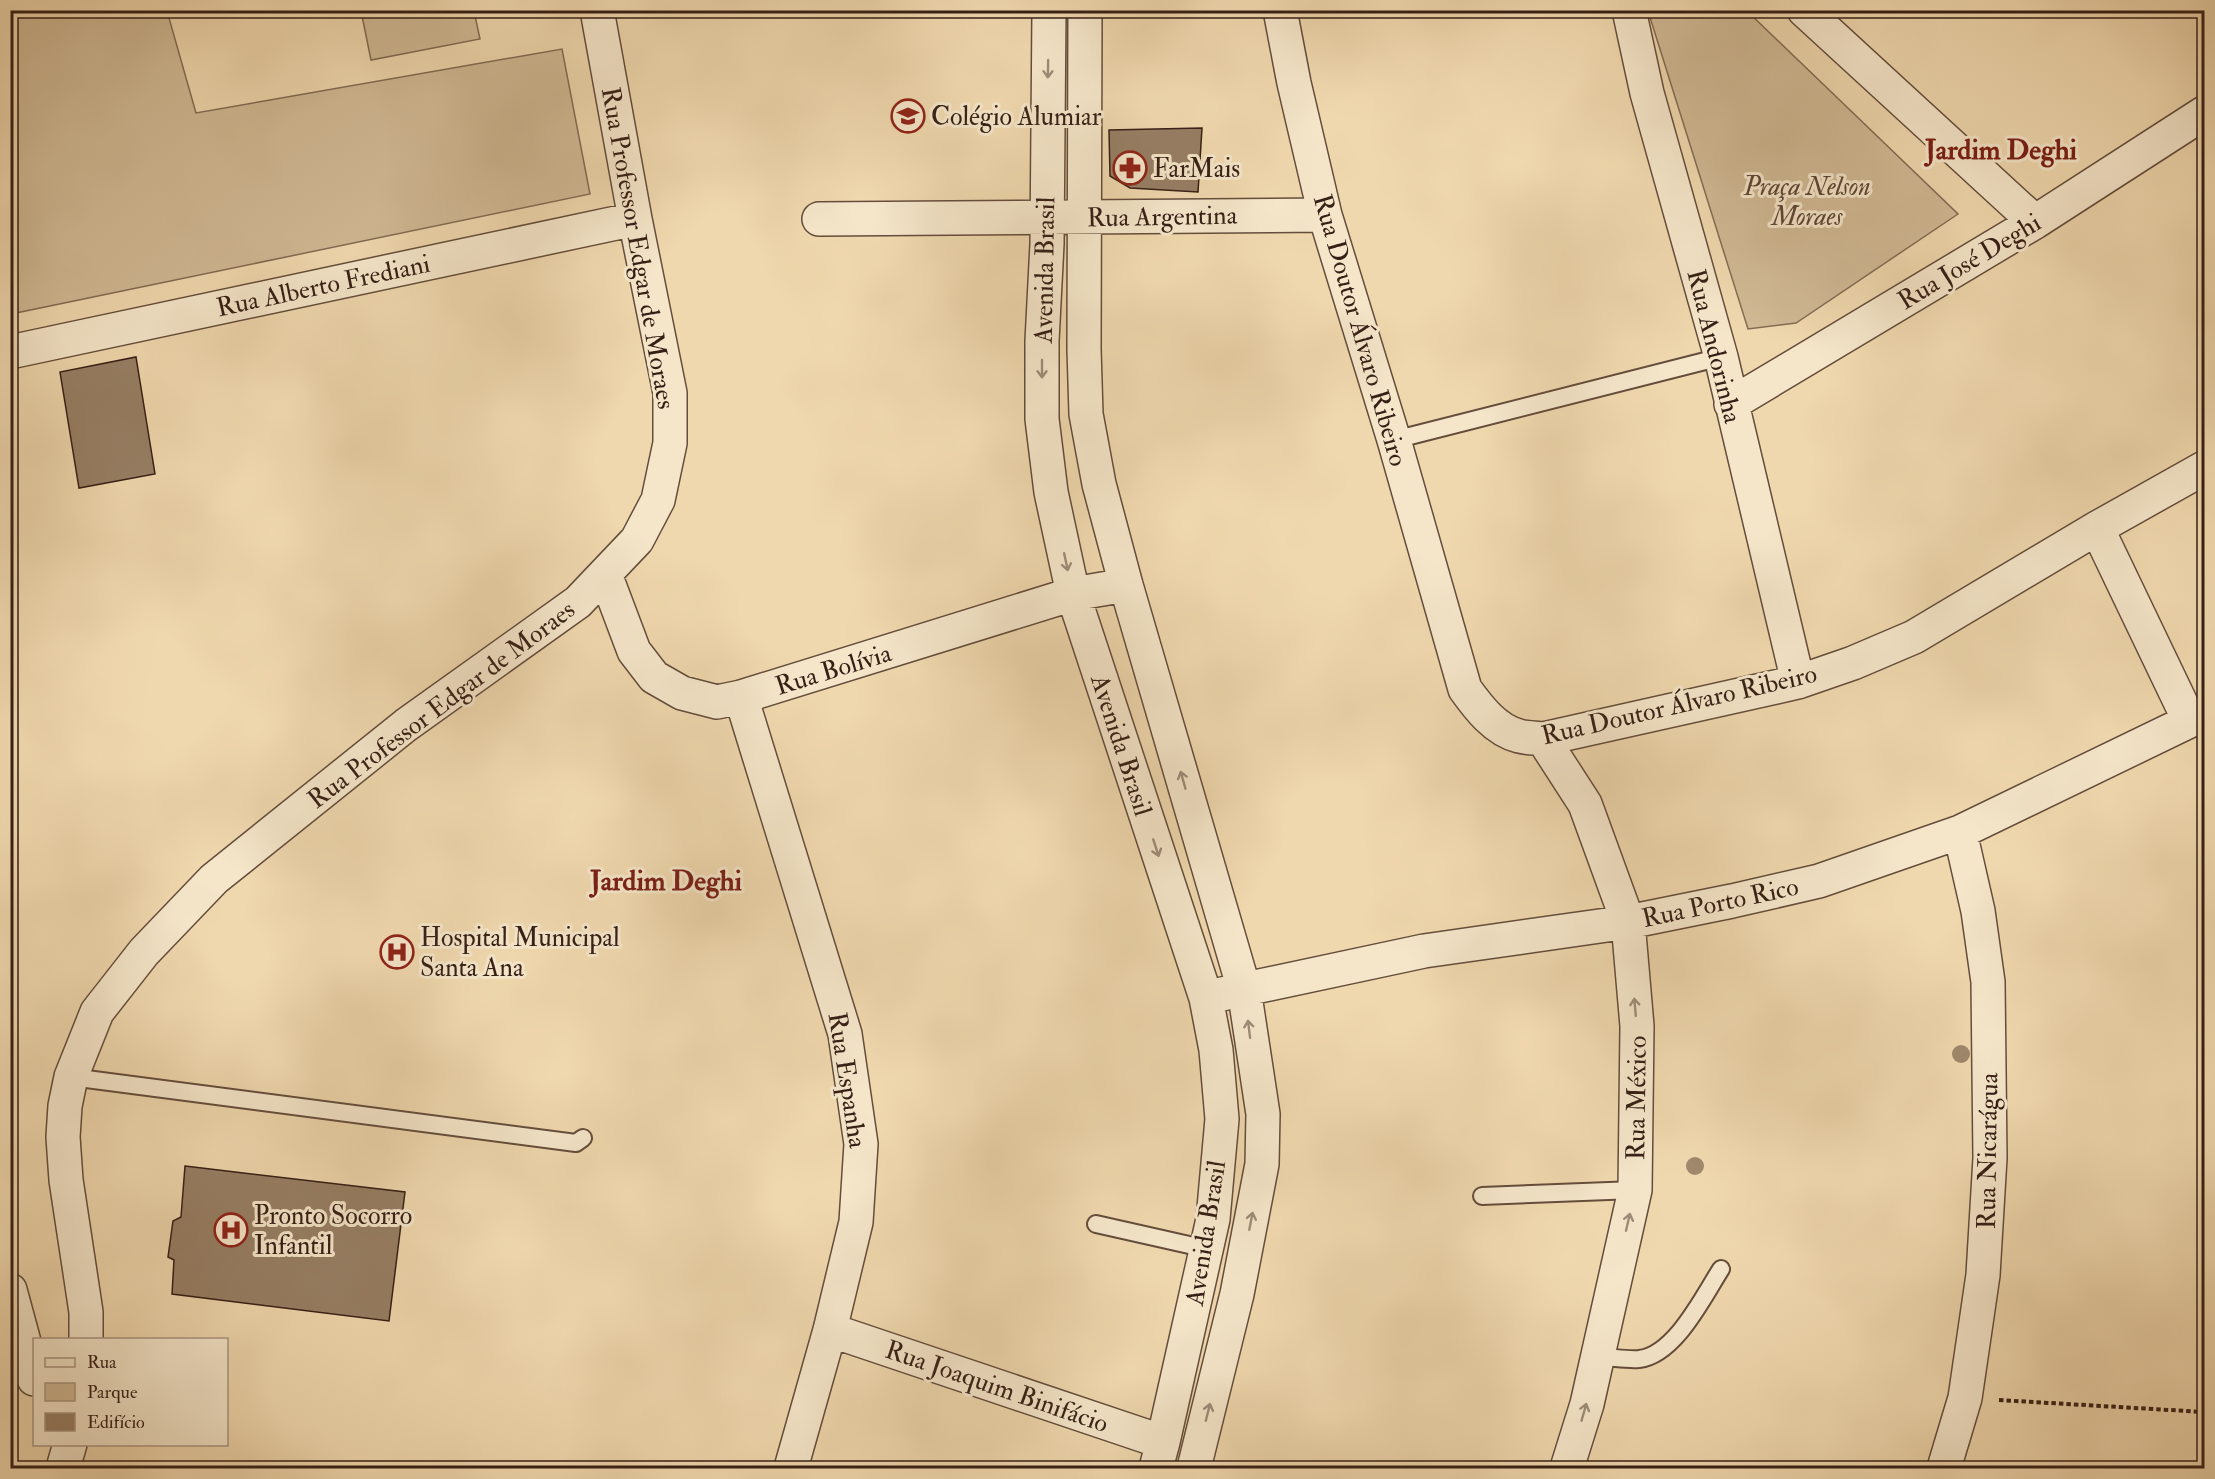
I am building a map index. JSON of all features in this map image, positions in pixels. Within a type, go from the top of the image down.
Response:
[{"type":"street","name":"Rua Professor Edgar de Moraes","points":[[86,1338],[86,1312],[66,1180],[63,1137],[65,1106],[71,1077],[97,1012],[144,952],[214,879],[406,725],[578,602],[637,540],[658,500],[670,443],[670,393],[635,219],[597,10]]},
{"type":"street","name":"Avenida Brasil","points":[[1049,10],[1047,244],[1042,341],[1042,419],[1051,492],[1073,594],[1206,998],[1216,1050],[1222,1119],[1213,1219],[1160,1455]]},
{"type":"street","name":"Avenida Brasil","points":[[1085,10],[1083,349],[1086,414],[1099,484],[1126,585],[1244,989],[1263,1114],[1262,1164],[1237,1294],[1194,1468]]},
{"type":"street","name":"Rua Doutor Álvaro Ribeiro","points":[[1280,10],[1294,83],[1325,215],[1394,440],[1465,689],[1480,710],[1494,722],[1518,736],[1543,739],[1798,682],[1853,663],[1914,637],[2097,528],[2205,468]]},
{"type":"street","name":"Rua Andorinha","points":[[1629,10],[1647,93],[1721,357],[1798,682]]},
{"type":"street","points":[[1803,10],[2034,222]]},
{"type":"street","name":"Rua José Deghi","points":[[1731,404],[2034,222],[2205,113]]},
{"type":"street","name":"Rua Argentina","points":[[819,219],[1325,215]]},
{"type":"street","name":"Rua Alberto Frediani","points":[[10,351],[635,219]]},
{"type":"street","points":[[2097,528],[2197,717]]},
{"type":"street","name":"Rua Bolívia","points":[[605,574],[634,651],[654,677],[682,693],[717,702],[741,697],[1073,594],[1126,585]]},
{"type":"street","name":"Rua Espanha","points":[[741,697],[845,1034],[861,1144],[856,1222],[830,1330],[791,1468]]},
{"type":"street","name":"Rua Porto Rico","points":[[1206,998],[1424,951],[1628,922],[1819,881],[1960,832],[2197,717]]},
{"type":"street","name":"Rua México","points":[[1543,739],[1585,804],[1628,922],[1637,1026],[1635,1190],[1587,1404],[1567,1468]]},
{"type":"street","name":"Rua Nicarágua","points":[[1944,1468],[1965,1398],[1983,1275],[1990,1135],[1988,982],[1978,911],[1960,832]]},
{"type":"street","points":[[10,1290],[33,1375]]},
{"type":"street","name":"Rua Joaquim Binifácio","points":[[830,1330],[1160,1455]]},
{"type":"street","points":[[50,1446],[55,1468]]},
{"type":"street","points":[[63,1468],[69,1446]]},
{"type":"lane","points":[[1394,440],[1721,357]]},
{"type":"lane","points":[[71,1077],[576,1143],[583,1138]]},
{"type":"lane","points":[[1482,1196],[1635,1190]]},
{"type":"lane","points":[[1096,1224],[1207,1249]]},
{"type":"lane","points":[[1598,1357],[1640,1359],[1660,1352],[1688,1322],[1720,1269]]},
{"type":"path","points":[[1965,1398],[2205,1412]]},
{"type":"green space","points":[[11,10],[167,11],[196,113],[562,49],[590,194],[11,314]]},
{"type":"green space","points":[[361,11],[474,11],[480,39],[371,60]]},
{"type":"green space","name":"Praça Nelson Moraes","points":[[1648,11],[1747,11],[1958,214],[1796,323],[1748,329]]},
{"type":"building","points":[[1202,128],[1198,192],[1130,188],[1110,176],[1109,130]]},
{"type":"building","points":[[136,357],[155,474],[79,488],[60,372]]},
{"type":"building","points":[[185,1166],[405,1192],[389,1321],[172,1294],[174,1260],[168,1257],[173,1221],[181,1217]]},
{"type":"place","name":"Colégio Alumiar","points":[[908,116]]},
{"type":"place","name":"FarMais","points":[[1130,168]]},
{"type":"place","name":"Hospital Municipal Santa Ana","points":[[397,952]]},
{"type":"place","name":"Pronto Socorro Infantil","points":[[231,1230]]},
{"type":"district","name":"Jardim Deghi","points":[[2001,149]]},
{"type":"district","name":"Jardim Deghi","points":[[666,880]]}]
